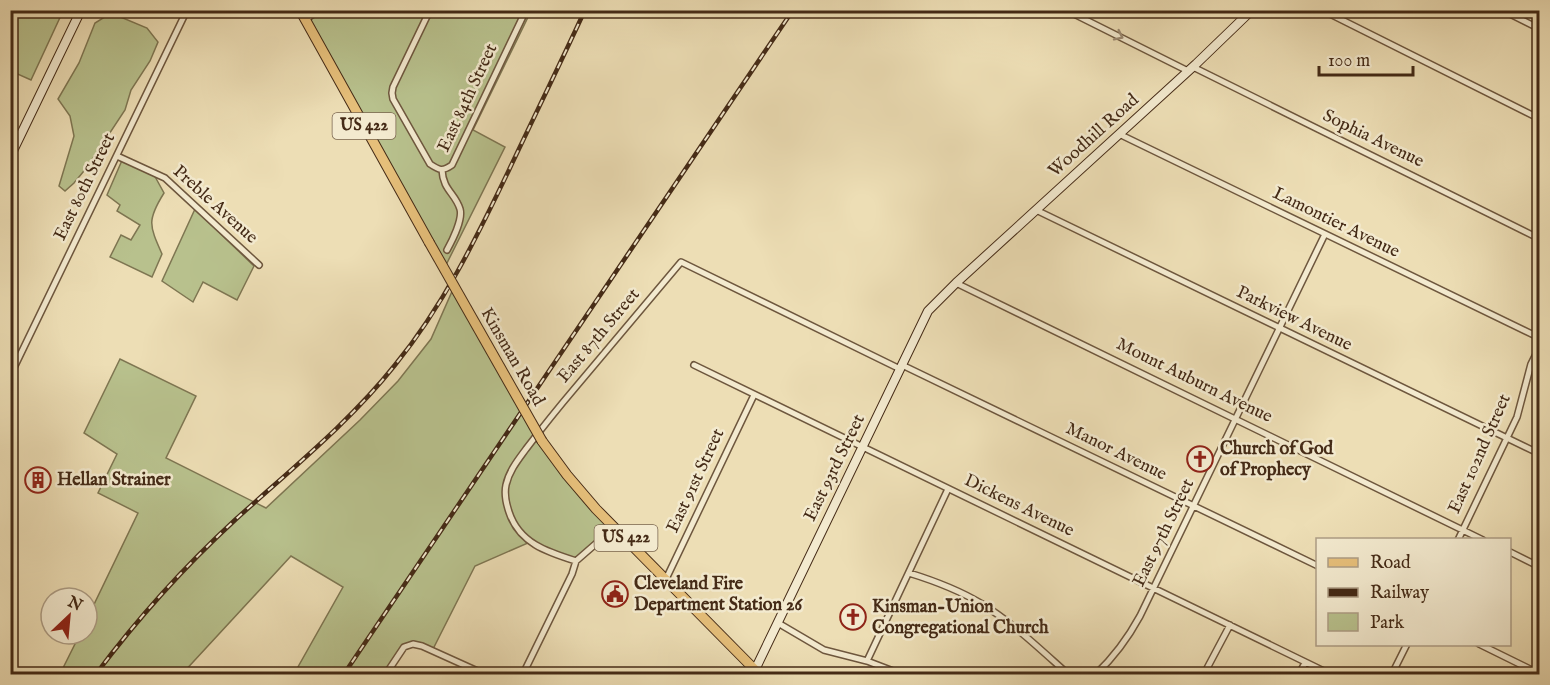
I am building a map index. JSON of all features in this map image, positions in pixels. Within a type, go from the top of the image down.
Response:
[{"type":"main road","points":[[10,157],[81,10]]},
{"type":"main road","name":"Kinsman Road","points":[[300,10],[542,441],[567,475],[597,509],[755,673]]},
{"type":"main road","name":"Woodhill Road","points":[[956,283],[1191,69],[1252,10]]},
{"type":"main road","name":"East 93rd Street","points":[[755,673],[928,311],[956,283]]},
{"type":"street","name":"East 80th Street","points":[[10,376],[187,10]]},
{"type":"street","points":[[305,20],[319,10]]},
{"type":"street","points":[[429,10],[392,93],[393,99],[430,164],[442,170],[443,181],[460,209],[460,219],[447,250]]},
{"type":"street","name":"East 84th Street","points":[[442,170],[452,165],[526,10]]},
{"type":"street","points":[[1322,10],[1539,119]]},
{"type":"street","points":[[1502,10],[1539,29]]},
{"type":"street","name":"Sophia Avenue","points":[[1069,11],[1539,239]]},
{"type":"street","name":"Lamontier Avenue","points":[[1119,134],[1539,338]]},
{"type":"street","name":"Preble Avenue","points":[[117,156],[165,178],[259,265]]},
{"type":"street","name":"Parkview Avenue","points":[[1036,210],[1539,454]]},
{"type":"street","name":"East 97th Street","points":[[1096,675],[1129,636],[1140,616],[1326,234]]},
{"type":"street","name":"Manor Avenue","points":[[681,262],[1316,566]]},
{"type":"street","name":"East 87th Street","points":[[576,561],[540,548],[520,533],[512,521],[505,498],[509,475],[540,429],[681,262]]},
{"type":"street","name":"Mount Auburn Avenue","points":[[956,283],[1479,538]]},
{"type":"street","name":"East 102nd Street","points":[[1459,538],[1517,417],[1531,364],[1539,346]]},
{"type":"street","name":"Dickens Avenue","points":[[694,365],[1330,675]]},
{"type":"street","name":"East 91st Street","points":[[666,579],[754,395]]},
{"type":"street","points":[[867,661],[948,489]]},
{"type":"street","points":[[523,675],[572,574],[576,561],[615,526]]},
{"type":"street","points":[[1511,553],[1539,567]]},
{"type":"street","points":[[909,573],[940,583],[980,603],[1036,645],[1068,675]]},
{"type":"street","points":[[778,623],[824,650],[867,661],[901,675]]},
{"type":"street","points":[[1204,675],[1230,625]]},
{"type":"street","points":[[386,675],[404,647],[413,644],[484,675]]},
{"type":"street","points":[[1392,675],[1406,646]]},
{"type":"street","points":[[1481,646],[1539,674]]},
{"type":"street","points":[[1299,675],[1305,663]]},
{"type":"green space","points":[[10,11],[63,11],[31,80],[13,72],[11,68]]},
{"type":"green space","points":[[300,11],[531,11],[473,130],[505,147],[444,269]]},
{"type":"green space","points":[[111,13],[147,28],[158,42],[150,61],[131,90],[125,110],[88,166],[65,191],[59,186],[74,136],[70,116],[58,99],[79,63],[95,23]]},
{"type":"green space","points":[[123,158],[153,173],[164,193],[152,217],[152,229],[162,254],[152,277],[110,257],[121,235],[131,240],[140,225],[117,211],[120,205],[107,195]]},
{"type":"green space","points":[[195,209],[254,266],[237,300],[203,282],[193,302],[162,281]]},
{"type":"green space","points":[[454,287],[542,441],[615,527],[576,561],[530,542],[475,566],[432,651],[422,646],[404,647],[386,674],[294,674],[343,587],[291,556],[182,674],[60,674],[74,646],[99,646],[99,594],[138,513],[98,493],[117,454],[84,433],[120,359],[196,396],[166,458],[266,508],[360,420],[398,381],[431,339]]},
{"type":"railway","points":[[96,674],[145,613],[198,556],[339,426],[377,386],[412,343],[443,296],[497,196],[585,10]]},
{"type":"railway","points":[[344,674],[793,10]]},
{"type":"place","name":"Church of God of Prophecy","points":[[1200,459]]},
{"type":"place","name":"Hellan Strainer","points":[[38,480]]},
{"type":"place","name":"Cleveland Fire Department Station 26","points":[[615,594]]},
{"type":"place","name":"Kinsman-Union Congregational Church","points":[[853,617]]}]
